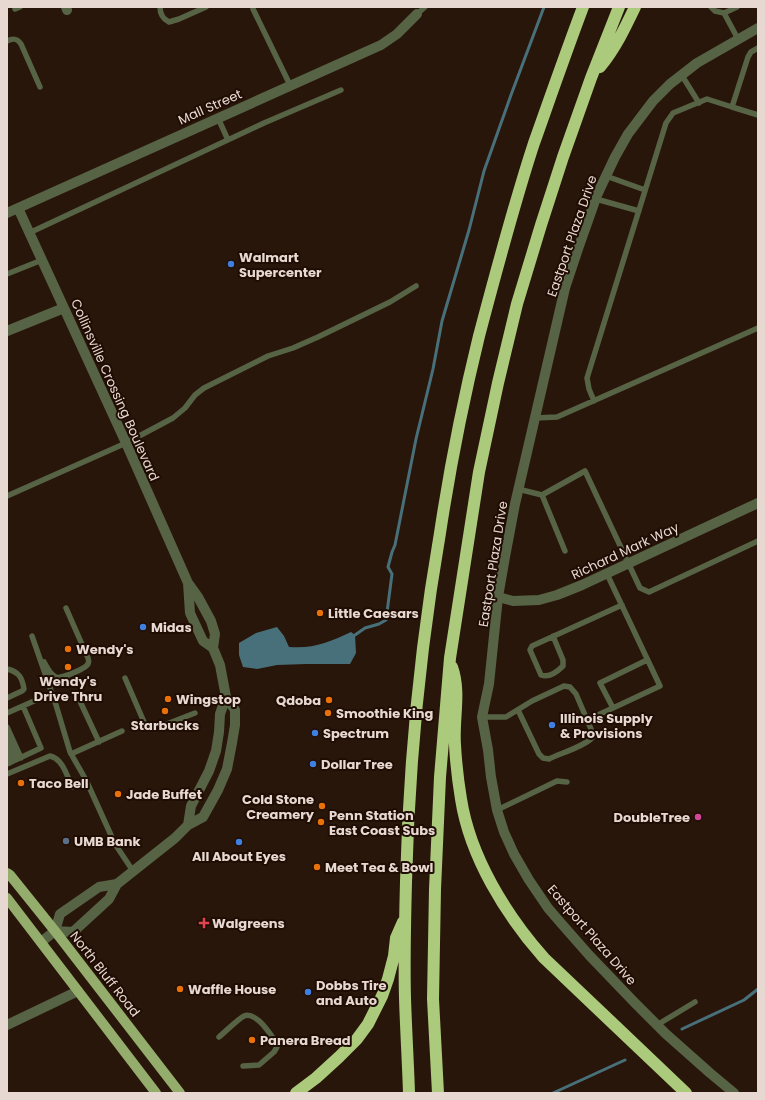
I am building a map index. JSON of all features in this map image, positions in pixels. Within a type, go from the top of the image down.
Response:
[{"type":"highway","points":[[409,1093],[405,998],[407,841],[416,705],[432,576],[458,431],[479,338],[506,236],[533,146],[583,7]]},
{"type":"highway","points":[[438,1093],[433,999],[435,890],[440,784],[450,658],[464,561],[479,472],[517,304],[563,157],[591,78],[619,7]]},
{"type":"highway","points":[[591,78],[612,52],[635,7]]},
{"type":"highway","points":[[450,658],[456,676],[457,690],[455,736],[461,800],[472,841],[490,881],[518,926],[544,958],[686,1093]]},
{"type":"highway","points":[[296,1093],[316,1078],[339,1057],[357,1039],[368,1024],[388,980],[394,956],[396,938],[405,916]]},
{"type":"main road","name":"North Bluff Road","points":[[7,873],[55,931],[180,1093]]},
{"type":"main road","points":[[7,898],[156,1093]]},
{"type":"street","name":"Mall Street","points":[[7,213],[381,45],[397,34],[416,14]]},
{"type":"street","name":"Eastport Plaza Drive","points":[[734,1093],[657,1025],[589,955],[548,908],[529,880],[514,854],[504,832],[497,810],[482,717],[489,684],[498,597],[518,489],[565,288],[596,199],[621,145],[652,101],[681,74],[758,28]]},
{"type":"street","name":"Collinsville Crossing Boulevard","points":[[18,208],[126,443],[188,583],[198,596],[211,621],[215,634],[213,648],[220,665],[226,697],[235,710],[232,743],[227,769],[218,790],[203,817],[188,825],[175,838],[117,884],[109,899],[73,932],[55,931],[60,914],[99,887],[117,884]]},
{"type":"street","points":[[7,331],[64,308]]},
{"type":"street","name":"Richard Mark Way","points":[[498,597],[514,601],[539,600],[557,595],[607,574],[758,503]]},
{"type":"street","name":"Collinsville Crossing Boulevard","points":[[188,583],[190,613],[203,641],[213,648]]},
{"type":"street","name":"Collinsville Crossing Boulevard","points":[[188,825],[191,806],[209,771],[216,751],[220,714],[226,697]]},
{"type":"street","points":[[41,942],[55,931]]},
{"type":"street","points":[[7,1025],[78,991]]},
{"type":"lane","points":[[160,7],[160,12],[163,18],[169,22],[206,7]]},
{"type":"lane","points":[[416,14],[425,7]]},
{"type":"lane","points":[[711,7],[715,11],[724,13],[737,7]]},
{"type":"lane","points":[[253,9],[290,85]]},
{"type":"lane","points":[[724,13],[738,39]]},
{"type":"lane","points":[[7,41],[14,39],[18,40],[21,44],[40,87]]},
{"type":"lane","points":[[732,107],[748,57],[751,52],[758,48]]},
{"type":"lane","points":[[681,74],[699,103]]},
{"type":"lane","points":[[30,233],[264,123],[341,90]]},
{"type":"lane","points":[[594,401],[588,389],[587,378],[666,123],[673,113],[707,99],[758,115]]},
{"type":"lane","points":[[218,118],[228,140]]},
{"type":"lane","points":[[606,176],[645,190]]},
{"type":"lane","points":[[596,199],[638,211]]},
{"type":"lane","points":[[7,274],[42,260]]},
{"type":"lane","points":[[7,496],[126,443],[173,418],[204,388],[268,356],[293,348],[318,337],[390,302],[416,286]]},
{"type":"lane","points":[[535,418],[557,417],[758,328]]},
{"type":"lane","points":[[518,489],[542,496],[585,471],[640,588],[649,592],[758,541]]},
{"type":"lane","points":[[542,496],[565,551]]},
{"type":"lane","points":[[588,720],[660,686],[607,574]]},
{"type":"lane","points":[[553,636],[563,660],[563,666],[559,671],[551,675],[544,676],[541,675],[530,650],[532,646],[553,636],[622,605]]},
{"type":"lane","points":[[37,650],[48,670],[56,677],[63,677],[87,665],[89,662],[88,658],[66,608]]},
{"type":"lane","points":[[32,636],[72,754],[86,780],[115,844],[134,871]]},
{"type":"lane","points":[[613,708],[600,683],[648,660]]},
{"type":"lane","points":[[7,669],[12,670],[22,678],[24,689],[7,698]]},
{"type":"lane","points":[[125,678],[144,722],[148,726],[154,729],[195,713]]},
{"type":"lane","points":[[482,717],[506,717],[532,701],[564,686],[570,688],[576,694],[594,736],[591,740],[549,759],[543,758],[518,710]]},
{"type":"lane","points":[[7,713],[52,693]]},
{"type":"lane","points":[[78,697],[99,742]]},
{"type":"lane","points":[[14,761],[41,748],[23,706]]},
{"type":"lane","points":[[7,727],[14,761]]},
{"type":"lane","points":[[72,754],[122,731]]},
{"type":"lane","points":[[7,737],[14,761]]},
{"type":"lane","points":[[7,746],[14,761]]},
{"type":"lane","points":[[7,756],[14,761]]},
{"type":"lane","points":[[7,774],[50,756],[55,757],[60,761],[72,787]]},
{"type":"lane","points":[[497,810],[557,781],[567,782]]},
{"type":"lane","points":[[657,1025],[695,1002]]},
{"type":"lane","points":[[219,1036],[244,1016],[257,1018],[276,1042],[277,1047],[274,1052],[259,1065],[243,1066]]},
{"type":"water","points":[[277,627],[284,636],[289,647],[314,646],[336,639],[351,632],[355,635],[356,653],[350,664],[277,665],[257,669],[243,667],[239,655],[239,643],[256,633]]},
{"type":"waterway","points":[[355,635],[365,628],[379,624],[386,620],[392,574],[388,567],[395,545],[416,439],[433,369],[442,321],[469,230],[484,171],[544,7]]},
{"type":"waterway","points":[[682,1029],[744,1000],[758,989]]},
{"type":"waterway","points":[[553,1093],[625,1060]]},
{"type":"place","name":"Walmart Supercenter","points":[[231,264]]},
{"type":"place","name":"Little Caesars","points":[[320,613]]},
{"type":"place","name":"Midas","points":[[143,627]]},
{"type":"place","name":"Wendy's","points":[[68,649]]},
{"type":"place","name":"Wendy's Drive Thru","points":[[68,667]]},
{"type":"place","name":"Wingstop","points":[[168,699]]},
{"type":"place","name":"Qdoba","points":[[329,700]]},
{"type":"place","name":"Starbucks","points":[[165,711]]},
{"type":"place","name":"Smoothie King","points":[[328,713]]},
{"type":"place","name":"Illinois Supply & Provisions","points":[[552,725]]},
{"type":"place","name":"Spectrum","points":[[315,733]]},
{"type":"place","name":"Dollar Tree","points":[[313,764]]},
{"type":"place","name":"Taco Bell","points":[[21,783]]},
{"type":"place","name":"Jade Buffet","points":[[118,794]]},
{"type":"place","name":"Cold Stone Creamery","points":[[322,806]]},
{"type":"place","name":"DoubleTree","points":[[698,817]]},
{"type":"place","name":"Penn Station East Coast Subs","points":[[321,822]]},
{"type":"place","name":"UMB Bank","points":[[66,841]]},
{"type":"place","name":"All About Eyes","points":[[239,842]]},
{"type":"place","name":"Meet Tea & Bowl","points":[[317,867]]},
{"type":"place","name":"Walgreens","points":[[204,923]]},
{"type":"place","name":"Waffle House","points":[[180,989]]},
{"type":"place","name":"Dobbs Tire and Auto","points":[[308,992]]},
{"type":"place","name":"Panera Bread","points":[[252,1040]]}]
